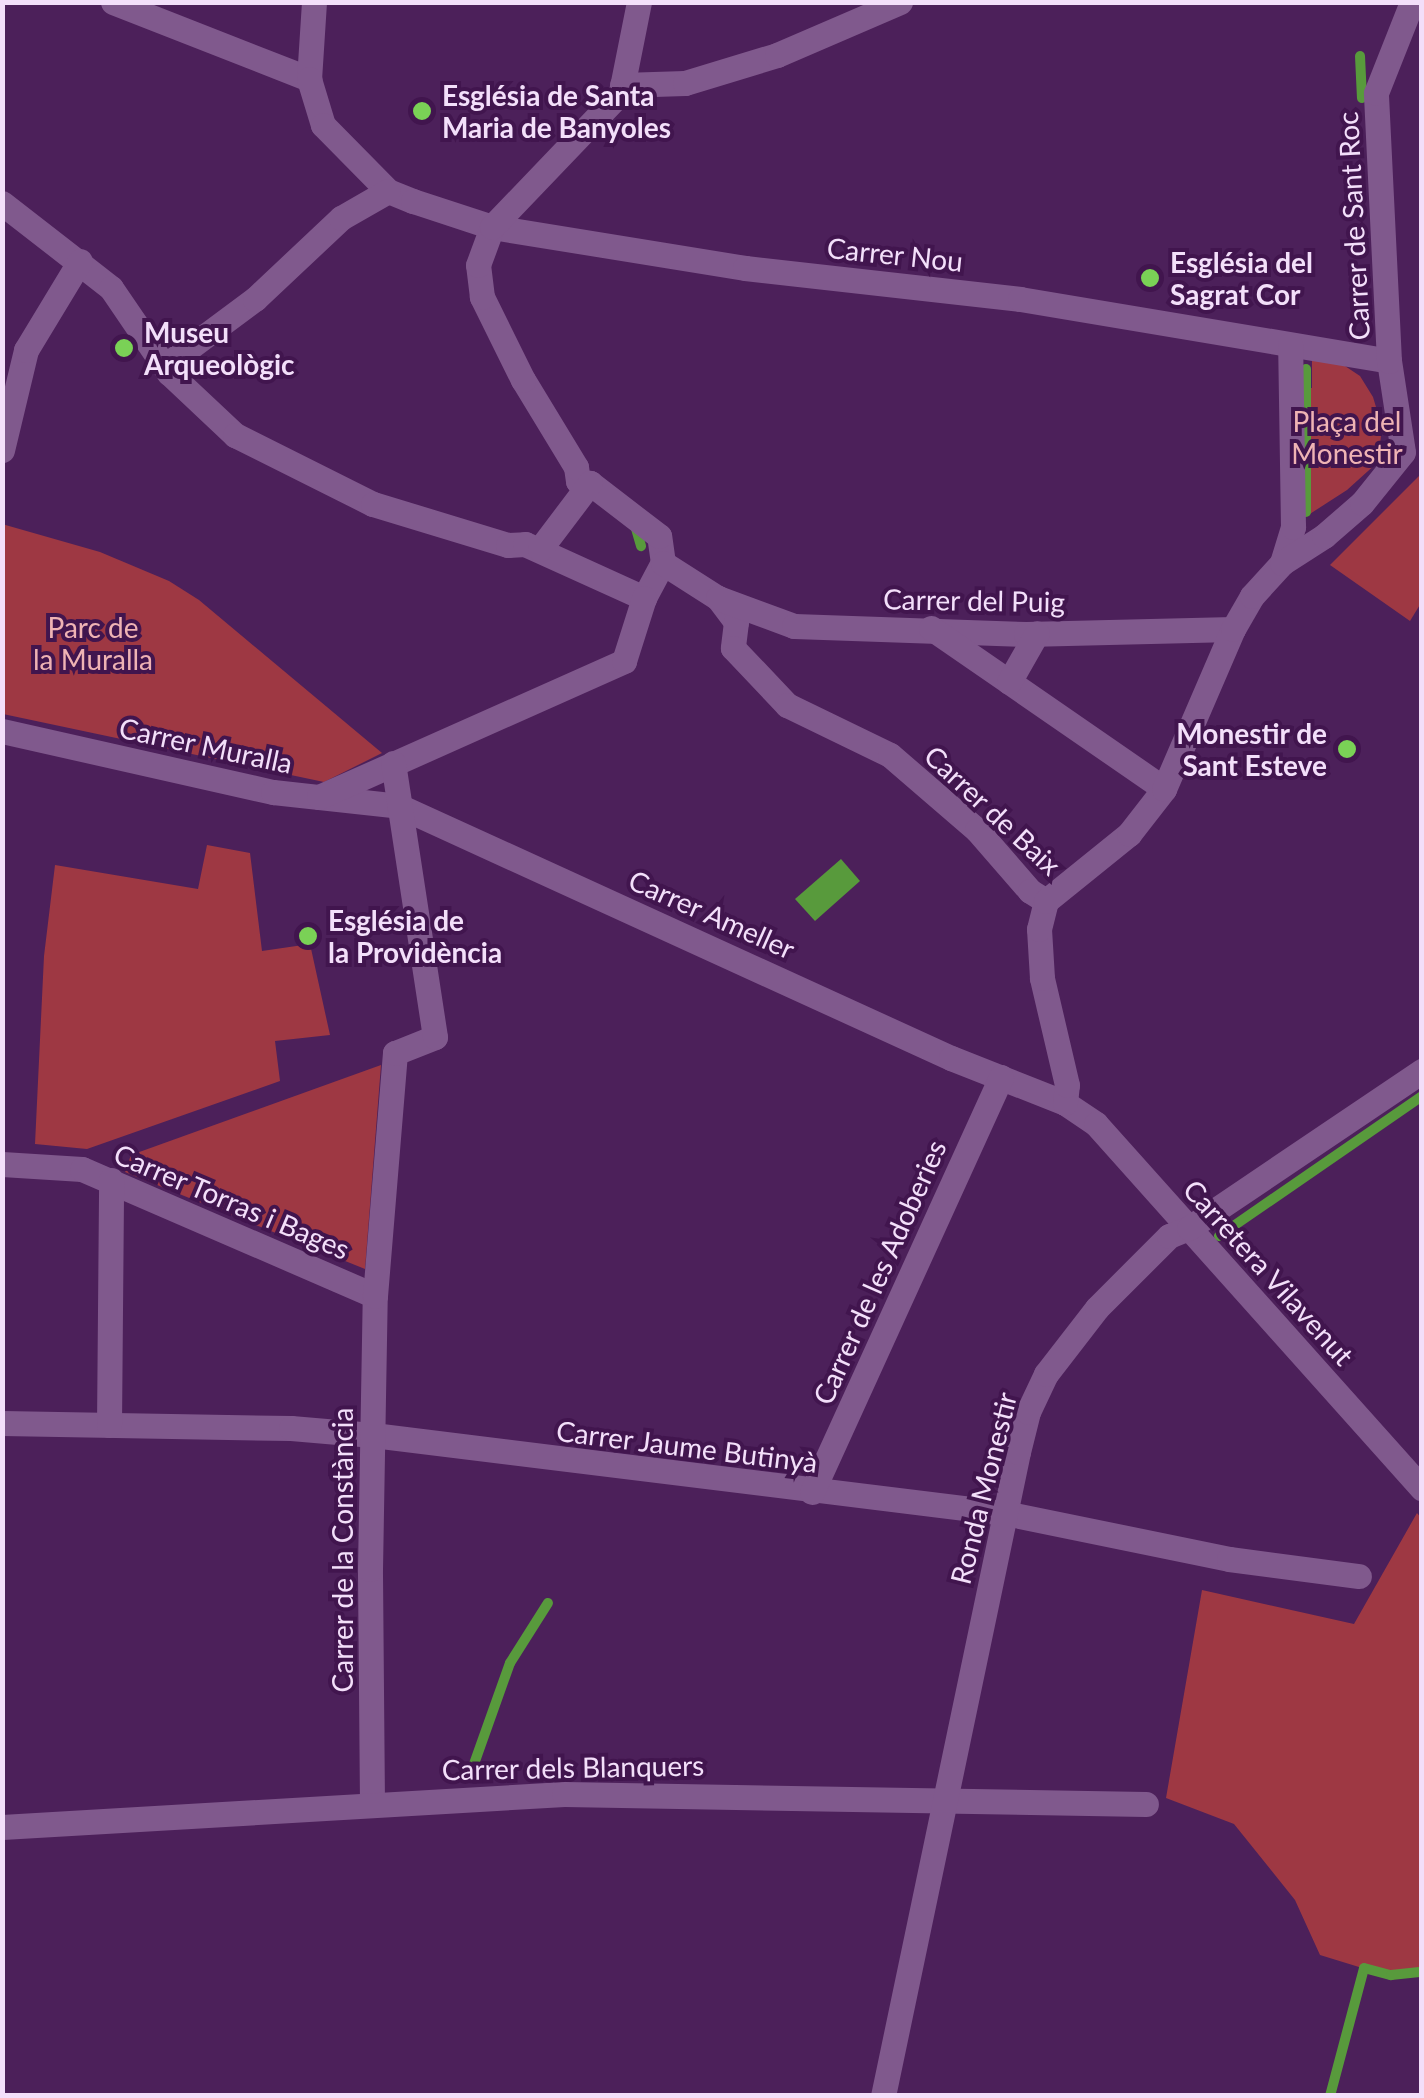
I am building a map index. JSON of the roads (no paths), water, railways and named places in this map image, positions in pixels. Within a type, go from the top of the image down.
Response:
[{"type":"street","points":[[113,2],[309,80]]},
{"type":"street","points":[[166,365],[226,322],[341,218],[388,191],[322,125],[309,80],[314,2]]},
{"type":"street","points":[[319,798],[624,661],[644,598],[663,563],[659,536],[583,475],[523,380],[482,297],[478,265],[492,228],[621,92],[639,2]]},
{"type":"street","points":[[622,85],[685,84],[777,55],[900,2]]},
{"type":"street","name":"Carrer de Sant Roc","points":[[1282,563],[1362,502],[1403,452],[1409,414],[1389,362],[1376,94],[1412,2]]},
{"type":"street","name":"Carrer Nou","points":[[388,191],[492,228],[745,268],[1020,299],[1290,345]]},
{"type":"street","points":[[2,204],[111,288],[188,394],[236,435],[373,504],[508,545],[540,549],[644,598]]},
{"type":"street","points":[[2,450],[14,347],[80,261]]},
{"type":"street","points":[[1046,901],[1129,834],[1164,789],[1233,629],[1252,596],[1282,563],[1293,527],[1290,345],[1389,362]]},
{"type":"street","points":[[540,549],[583,475]]},
{"type":"street","points":[[663,563],[718,598]]},
{"type":"street","name":"Carrer del Puig","points":[[718,598],[794,626],[1037,633],[1233,629]]},
{"type":"street","name":"Carrer de Baix","points":[[718,598],[736,622],[733,648],[786,705],[890,755],[977,830],[1030,891],[1046,901],[1040,928],[1042,978],[1067,1085],[1064,1103]]},
{"type":"street","points":[[932,628],[1164,789]]},
{"type":"street","points":[[1009,682],[1037,633]]},
{"type":"street","name":"Carrer Muralla","points":[[2,731],[273,792],[399,806]]},
{"type":"street","points":[[393,762],[399,806]]},
{"type":"street","name":"Carrer de la Constància","points":[[372,1804],[376,1296],[396,1053],[435,1037],[399,806]]},
{"type":"street","name":"Carrer Ameller","points":[[399,806],[1064,1103]]},
{"type":"street","name":"Ronda Monestir","points":[[883,2096],[1005,1513],[1028,1412],[1046,1374],[1096,1308],[1168,1236],[1189,1228],[1422,1071]]},
{"type":"street","name":"Carrer de les Adoberies","points":[[812,1492],[1000,1077]]},
{"type":"street","name":"Carretera Vilavenut","points":[[1064,1103],[1096,1124],[1422,1488]]},
{"type":"street","name":"Carrer Torras i Bages","points":[[2,1164],[82,1169],[376,1296]]},
{"type":"street","points":[[109,1425],[111,1180]]},
{"type":"street","name":"Carrer Jaume Butinyà","points":[[2,1423],[291,1428],[372,1435],[1005,1513],[1229,1559],[1359,1576]]},
{"type":"street","name":"Carrer dels Blanquers","points":[[2,1827],[564,1794],[1146,1804]]},
{"type":"waterway","points":[[1360,56],[1362,98]]},
{"type":"waterway","points":[[1306,369],[1306,512]]},
{"type":"waterway","points":[[635,525],[641,546]]},
{"type":"waterway","points":[[1219,1236],[1422,1096]]},
{"type":"waterway","points":[[474,1764],[510,1663],[548,1603]]},
{"type":"waterway","points":[[1330,2096],[1364,1968],[1391,1975],[1422,1972]]},
{"type":"place","name":"Església de Santa Maria de Banyoles","points":[[422,111]]},
{"type":"place","name":"Església del Sagrat Cor","points":[[1150,278]]},
{"type":"place","name":"Museu Arqueològic","points":[[124,348]]},
{"type":"place","name":"Monestir de Sant Esteve","points":[[1347,749]]},
{"type":"place","name":"Església de la Providència","points":[[308,936]]},
{"type":"park label","name":"Plaça del Monestir","points":[[1347,437]]},
{"type":"park label","name":"Parc de la Muralla","points":[[93,643]]}]
